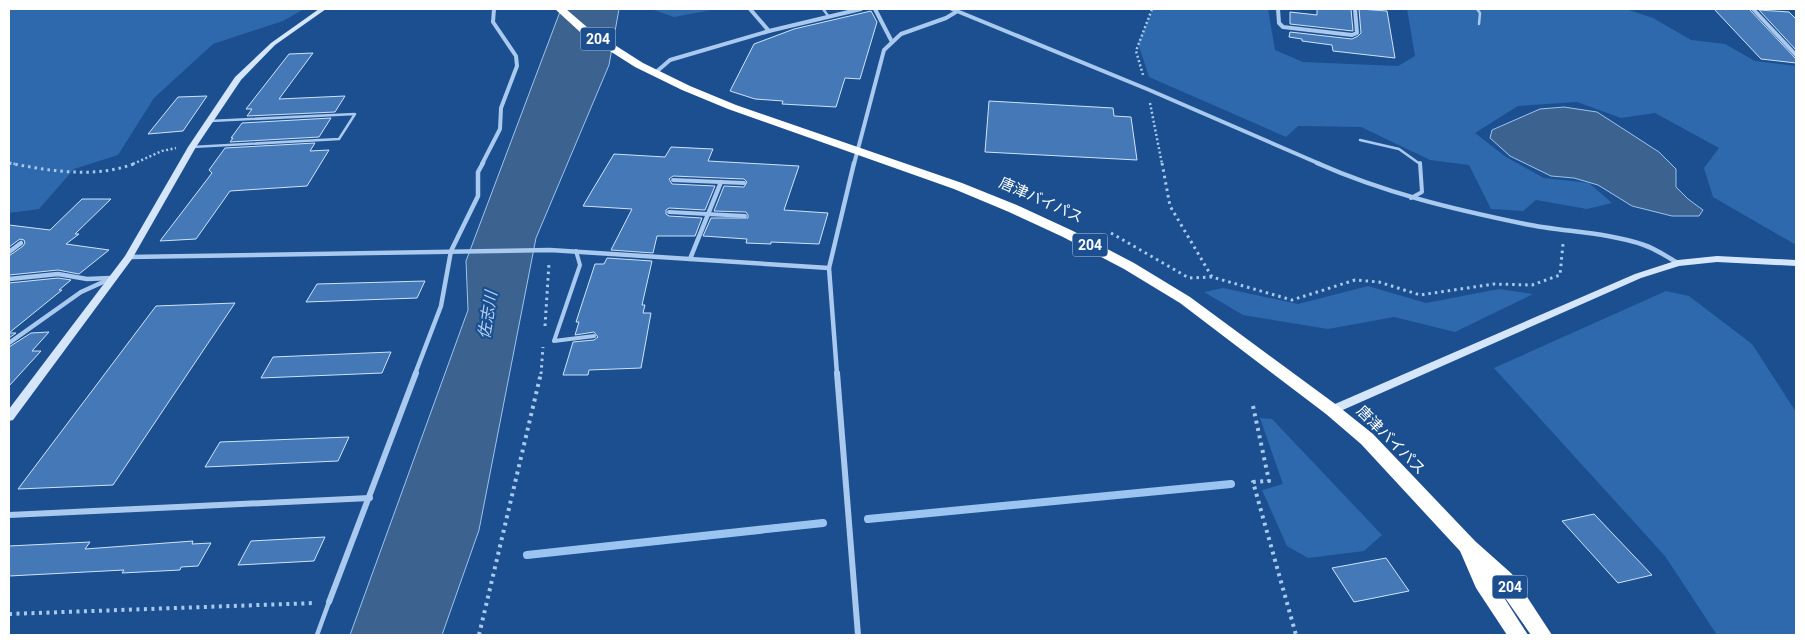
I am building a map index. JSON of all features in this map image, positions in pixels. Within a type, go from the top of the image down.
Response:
[{"type":"highway","name":"唐津バイパス","points":[[560,9],[584,30],[639,66],[732,107],[958,186],[1014,209],[1068,234],[1129,266],[1185,300],[1332,410],[1367,439],[1468,547],[1505,580],[1542,635]]},
{"type":"highway","name":"唐津バイパス","points":[[1468,547],[1483,582],[1518,635]]},
{"type":"street","points":[[9,417],[128,257],[192,147],[238,79],[266,51],[323,9]]},
{"type":"street","points":[[329,602],[370,498],[441,306],[451,251],[478,196],[478,172],[500,129],[501,108],[517,66],[516,56],[493,22],[494,9]]},
{"type":"street","points":[[750,9],[770,31]]},
{"type":"street","points":[[655,73],[670,60],[770,31],[861,9]]},
{"type":"street","points":[[875,9],[892,40]]},
{"type":"street","points":[[952,9],[1147,89],[1361,182],[1411,198],[1527,224],[1628,240],[1646,246],[1678,263]]},
{"type":"street","points":[[1278,9],[1279,23],[1284,26],[1352,34],[1357,33],[1355,9]]},
{"type":"street","points":[[1753,9],[1796,54]]},
{"type":"street","points":[[858,635],[829,268],[857,150],[884,50],[892,40],[907,29],[950,16],[956,10]]},
{"type":"street","points":[[690,258],[721,182]]},
{"type":"street","points":[[9,252],[21,243]]},
{"type":"street","points":[[128,257],[550,250],[829,268]]},
{"type":"street","points":[[1332,410],[1638,276],[1678,263],[1717,259],[1796,263]]},
{"type":"street","points":[[9,279],[58,274],[87,279],[113,278]]},
{"type":"street","points":[[9,343],[81,292],[113,278]]},
{"type":"street","points":[[9,514],[370,498]]},
{"type":"lane","points":[[823,9],[829,17]]},
{"type":"lane","points":[[1477,9],[1480,13],[1479,24]]},
{"type":"lane","points":[[192,147],[339,139],[355,114],[208,122]]},
{"type":"lane","points":[[1360,140],[1399,149],[1420,163],[1422,192],[1411,198]]},
{"type":"lane","points":[[673,180],[744,183]]},
{"type":"lane","points":[[670,212],[745,216]]},
{"type":"lane","points":[[576,251],[580,265],[554,342],[594,336]]},
{"type":"lane","points":[[317,635],[329,602]]},
{"type":"path","points":[[1152,9],[1136,51],[1147,89],[1170,206],[1212,277]]},
{"type":"path","points":[[9,163],[50,172],[107,170],[123,168],[167,149],[192,147]]},
{"type":"path","points":[[1111,233],[1189,278],[1212,277],[1292,300],[1355,280],[1379,282],[1420,294],[1494,284],[1532,285],[1560,275],[1562,244]]},
{"type":"path","points":[[544,328],[550,250]]},
{"type":"path","points":[[479,635],[541,377],[544,338]]},
{"type":"path","points":[[1253,406],[1269,481],[1253,482],[1296,635]]},
{"type":"path","points":[[9,614],[329,602]]},
{"type":"shaded area","points":[[9,9],[304,9],[283,21],[213,44],[154,98],[118,155],[74,169],[39,209],[9,213]]},
{"type":"shaded area","points":[[651,9],[717,9],[674,17]]},
{"type":"shaded area","points":[[1153,9],[1268,9],[1275,50],[1303,62],[1398,66],[1415,56],[1407,9],[1626,9],[1653,18],[1691,40],[1725,44],[1755,61],[1796,66],[1796,245],[1713,197],[1704,168],[1719,148],[1655,113],[1621,118],[1577,102],[1518,106],[1475,133],[1506,157],[1544,178],[1589,183],[1612,203],[1587,209],[1536,200],[1523,211],[1491,209],[1469,165],[1430,160],[1361,127],[1298,126],[1286,137],[1149,77],[1138,43]]},
{"type":"shaded area","points":[[1368,286],[1426,303],[1499,289],[1533,294],[1455,332],[1394,317],[1328,329],[1243,315],[1204,292],[1223,288],[1298,304]]},
{"type":"shaded area","points":[[1666,291],[1689,296],[1752,344],[1796,412],[1796,635],[1717,635],[1665,556],[1494,368]]},
{"type":"shaded area","points":[[1260,418],[1272,419],[1382,535],[1364,551],[1308,558],[1287,546],[1262,490],[1283,484]]},
{"type":"water","name":"佐志川","points":[[561,9],[619,9],[609,65],[536,238],[479,530],[442,635],[350,635],[468,310],[466,261]]},
{"type":"water","points":[[1564,107],[1597,112],[1659,152],[1676,169],[1676,187],[1703,210],[1699,216],[1672,216],[1632,206],[1598,185],[1574,178],[1551,176],[1510,156],[1490,138],[1492,130],[1540,109]]},
{"type":"building","points":[[1317,9],[1351,9],[1353,31],[1290,24],[1290,12],[1317,15]]},
{"type":"building","points":[[1359,9],[1387,11],[1395,58],[1333,51],[1332,45],[1302,41],[1302,39],[1289,37],[1290,32],[1352,39],[1361,33]]},
{"type":"building","points":[[1714,9],[1749,9],[1796,59],[1796,63],[1761,59]]},
{"type":"building","points":[[1759,10],[1789,12],[1796,19],[1796,50]]},
{"type":"building","points":[[871,11],[877,22],[860,79],[845,78],[836,107],[782,104],[783,101],[755,99],[730,91],[754,44],[794,29]]},
{"type":"building","points":[[313,53],[279,99],[345,96],[335,112],[247,116],[252,109],[246,109],[289,54]]},
{"type":"building","points":[[207,96],[183,131],[148,134],[178,97]]},
{"type":"building","points":[[989,101],[1113,108],[1114,116],[1131,117],[1137,160],[985,152]]},
{"type":"building","points":[[331,118],[319,137],[230,142],[242,123]]},
{"type":"building","points":[[315,143],[310,151],[329,150],[307,186],[230,191],[196,239],[160,241],[212,173],[209,170],[225,148]]},
{"type":"building","points":[[671,147],[713,149],[708,161],[799,166],[784,210],[828,213],[819,244],[746,243],[747,239],[703,236],[711,218],[748,218],[746,212],[714,211],[724,186],[744,187],[747,182],[744,179],[673,176],[669,179],[672,184],[715,186],[705,210],[669,208],[666,210],[666,214],[669,216],[702,218],[695,236],[657,236],[653,253],[611,250],[632,209],[583,206],[614,154],[665,157]]},
{"type":"building","points":[[82,199],[111,199],[75,234],[79,234],[66,244],[109,250],[79,274],[58,270],[9,275],[9,256],[25,243],[24,240],[20,239],[9,247],[9,225],[50,230]]},
{"type":"building","points":[[607,258],[652,261],[642,305],[645,305],[643,313],[651,313],[641,368],[589,370],[588,375],[563,375],[573,342],[594,340],[598,337],[594,332],[575,335],[579,322],[576,322],[595,264],[604,264]]},
{"type":"building","points":[[58,278],[71,280],[59,290],[62,290],[9,333],[9,283]]},
{"type":"building","points":[[425,281],[417,298],[306,302],[317,284]]},
{"type":"building","points":[[235,303],[113,485],[18,489],[156,306]]},
{"type":"building","points":[[49,332],[32,351],[41,351],[9,386],[9,347],[31,333]]},
{"type":"building","points":[[9,333],[16,333],[9,338]]},
{"type":"building","points":[[391,352],[382,373],[261,378],[273,357]]},
{"type":"building","points":[[349,437],[338,461],[205,467],[220,442]]},
{"type":"building","points":[[1594,514],[1652,575],[1618,583],[1562,521]]},
{"type":"building","points":[[325,537],[314,561],[238,565],[251,541]]},
{"type":"building","points":[[193,541],[192,544],[211,543],[198,566],[181,567],[180,570],[122,573],[124,570],[9,576],[9,546],[90,542],[85,549]]},
{"type":"building","points":[[1386,558],[1409,591],[1354,602],[1332,568]]},
{"type":"waterway","points":[[868,519],[1231,484]]},
{"type":"waterway","points":[[527,555],[823,523]]}]
